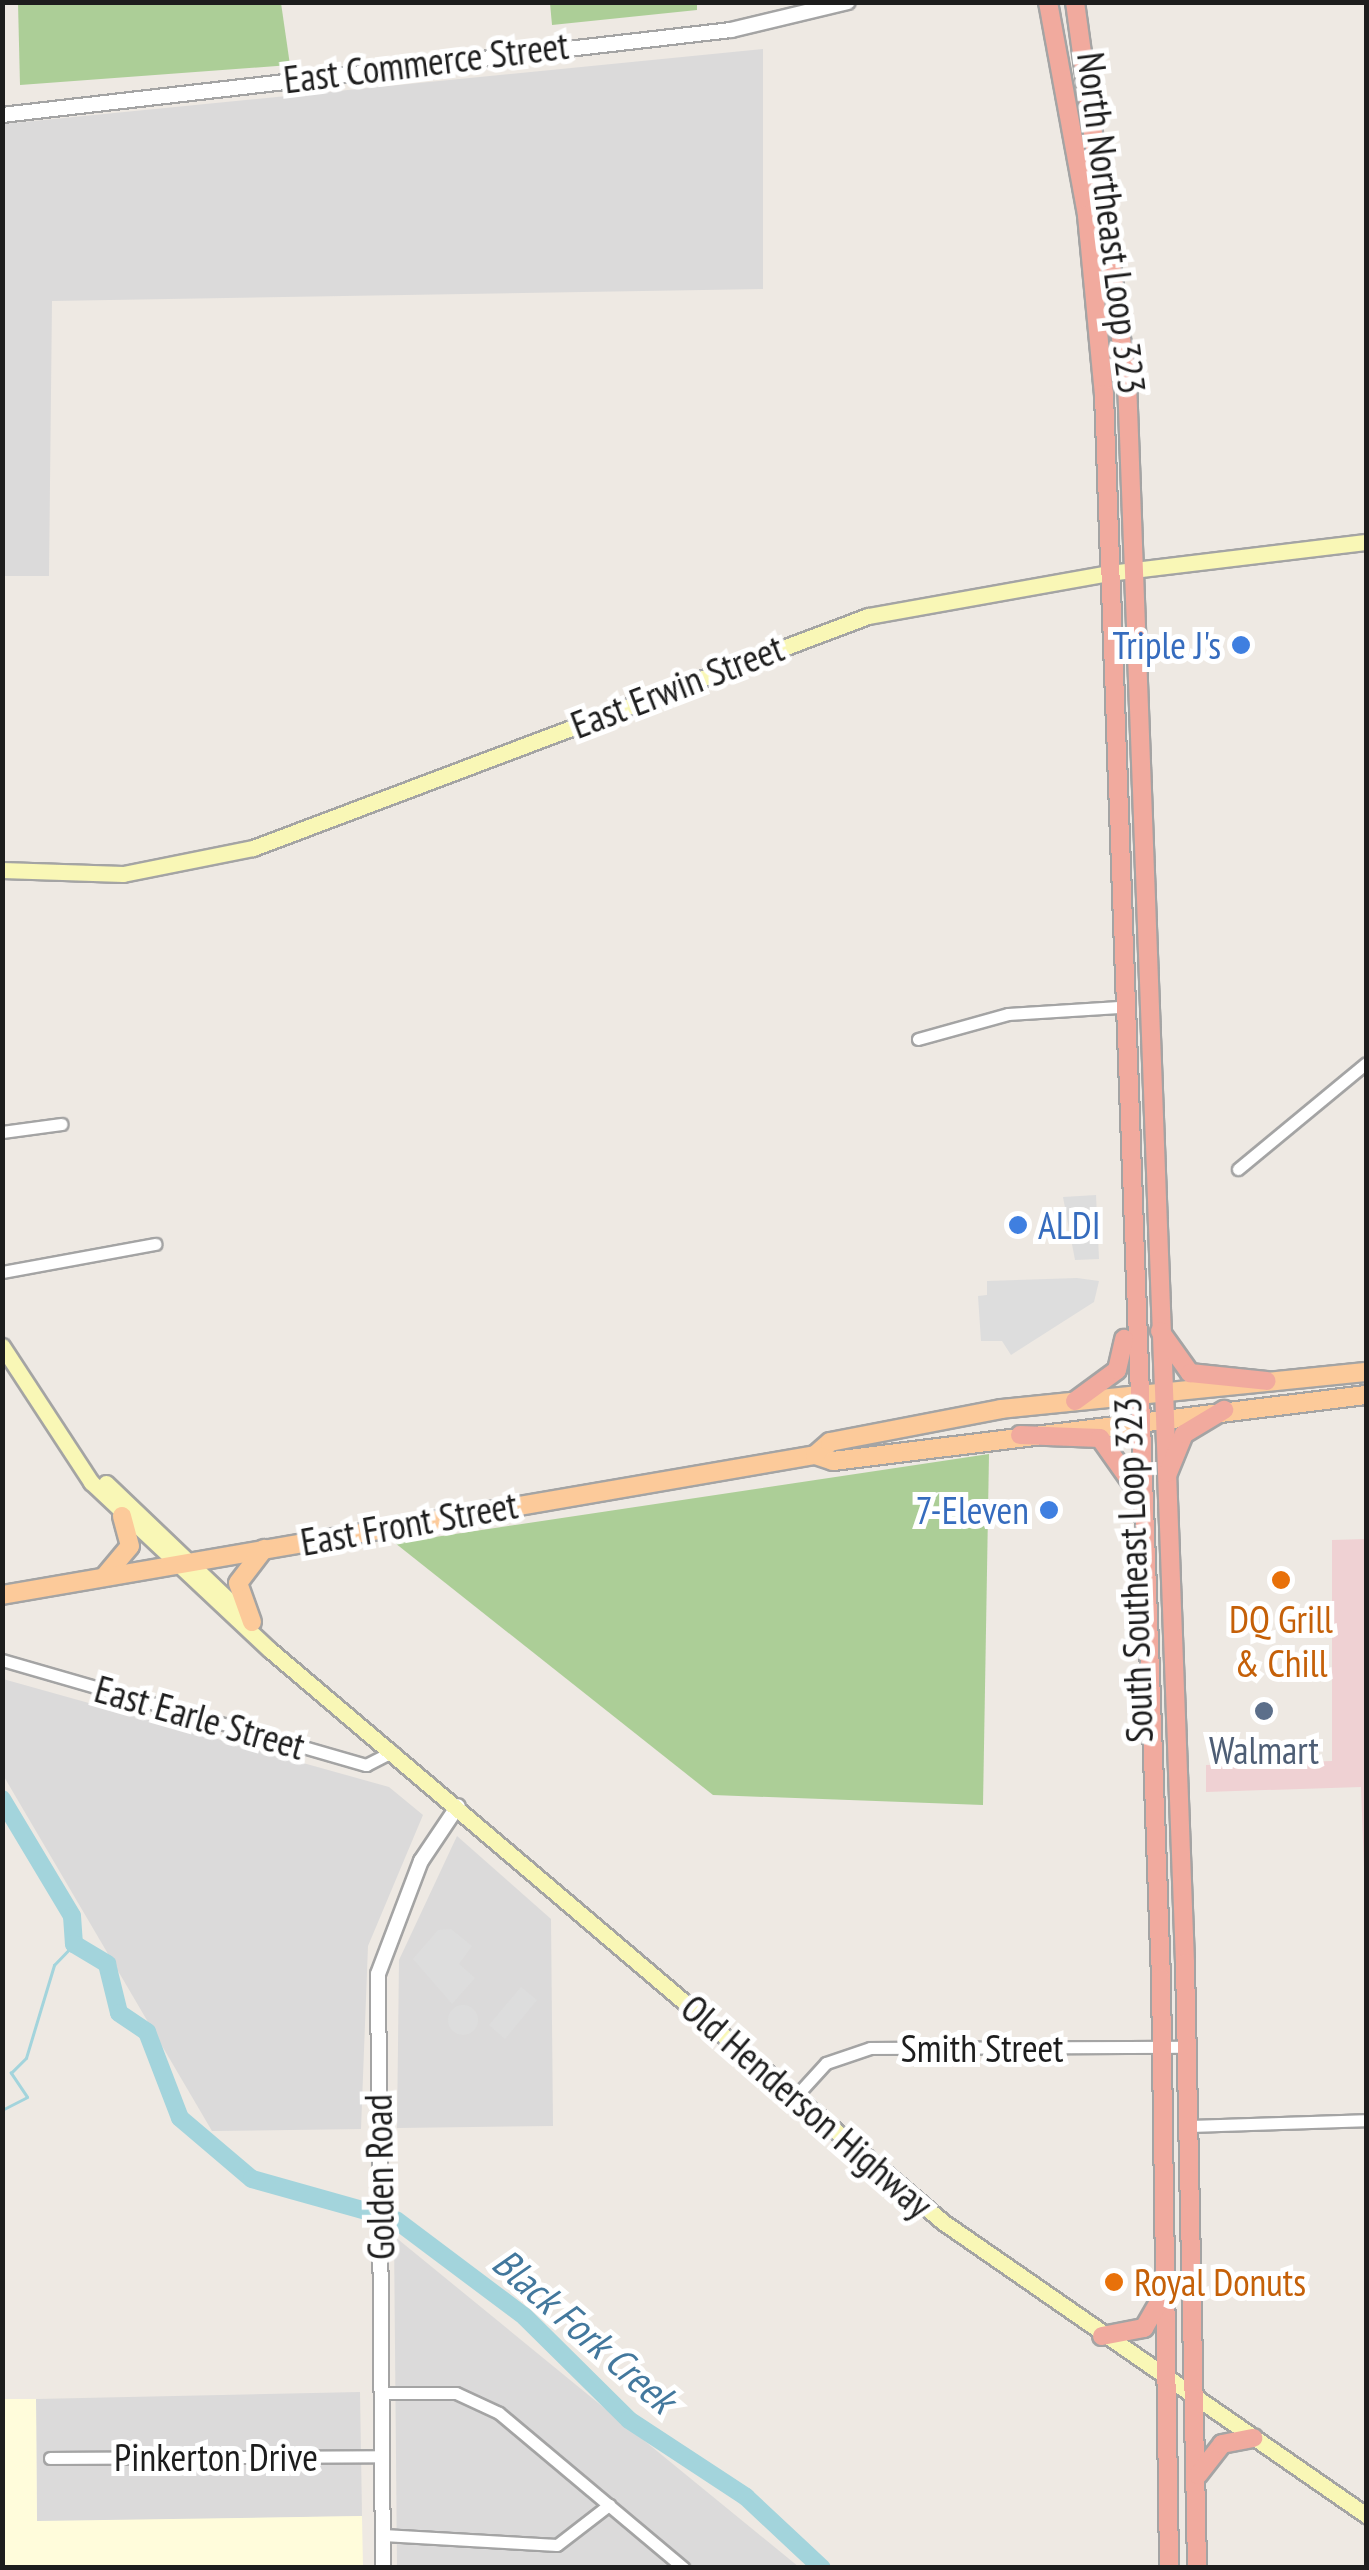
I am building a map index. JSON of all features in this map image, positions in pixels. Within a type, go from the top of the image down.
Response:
[{"type":"highway","name":"North Northeast Loop 323","points":[[1048,2],[1098,304],[1109,573]]},
{"type":"highway","name":"North Northeast Loop 323","points":[[1075,2],[1121,289],[1133,570]]},
{"type":"highway","name":"South Southeast Loop 323","points":[[1133,570],[1158,1392],[1186,2047],[1197,2568]]},
{"type":"highway","name":"South Southeast Loop 323","points":[[1109,573],[1119,1006],[1162,2047],[1169,2568]]},
{"type":"highway","points":[[1075,1401],[1117,1370],[1130,1289]]},
{"type":"highway","points":[[1158,1325],[1190,1373],[1267,1381]]},
{"type":"highway","points":[[1162,1503],[1179,1441],[1224,1410]]},
{"type":"highway","points":[[1020,1434],[1100,1438],[1137,1493]]},
{"type":"highway","points":[[1149,1777],[1174,1777]]},
{"type":"highway","points":[[1102,2336],[1144,2328],[1165,2285]]},
{"type":"highway","points":[[1196,2480],[1210,2453],[1253,2438]]},
{"type":"main road","name":"East Erwin Street","points":[[2,870],[122,874],[228,855],[834,627],[1109,573],[1366,542]]},
{"type":"main road","name":"Old Henderson Highway","points":[[2,1346],[122,1516],[252,1622],[282,1655]]},
{"type":"main road","name":"East Front Street","points":[[816,1455],[830,1442],[1075,1401],[1366,1372]]},
{"type":"main road","name":"East Front Street","points":[[2,1595],[816,1455],[834,1461],[1020,1434],[1366,1395]]},
{"type":"main road","name":"Old Henderson Highway","points":[[88,1471],[181,1564],[282,1655],[942,2222],[1165,2380],[1366,2515]]},
{"type":"main road","points":[[104,1577],[130,1546],[122,1516]]},
{"type":"main road","points":[[252,1622],[238,1583],[264,1549]]},
{"type":"street","name":"East Commerce Street","points":[[2,115],[732,30],[848,2]]},
{"type":"street","points":[[918,1039],[1008,1014],[1119,1006]]},
{"type":"street","points":[[1238,1169],[1366,1063]]},
{"type":"street","points":[[2,1132],[61,1124]]},
{"type":"street","points":[[2,1272],[154,1244]]},
{"type":"street","name":"East Earle Street","points":[[2,1660],[366,1766],[393,1751]]},
{"type":"street","name":"Golden Road","points":[[383,2568],[379,1964],[420,1861],[458,1806]]},
{"type":"street","name":"Smith Street","points":[[795,2098],[846,2052],[1186,2047]]},
{"type":"street","points":[[1188,2126],[1366,2120]]},
{"type":"street","points":[[381,2392],[471,2397],[684,2568]]},
{"type":"street","name":"Pinkerton Drive","points":[[50,2458],[382,2456]]},
{"type":"street","points":[[382,2535],[557,2545],[609,2504]]},
{"type":"shaded area","points":[[763,49],[763,289],[52,301],[49,576],[3,576],[3,124]]},
{"type":"shaded area","points":[[1096,1195],[1099,1259],[1075,1260],[1063,1197]]},
{"type":"shaded area","points":[[987,1281],[1099,1281],[1094,1302],[1011,1355],[1002,1341],[981,1341],[978,1296],[987,1295]]},
{"type":"shaded area","points":[[1366,1539],[1364,1868],[1361,1787],[1206,1792],[1206,1765],[1332,1761],[1332,1540]]},
{"type":"shaded area","points":[[3,1679],[389,1787],[423,1815],[368,1946],[361,2129],[212,2131],[3,1775]]},
{"type":"shaded area","points":[[457,1836],[551,1919],[553,2126],[397,2128],[399,1960]]},
{"type":"shaded area","points":[[451,1929],[472,1946],[459,1964],[475,1978],[452,2004],[413,1959],[438,1930]]},
{"type":"shaded area","points":[[521,1987],[537,2000],[505,2039],[489,2025]]},
{"type":"shaded area","points":[[463,2005],[474,2009],[478,2020],[474,2031],[463,2035],[452,2031],[448,2020],[452,2009]]},
{"type":"shaded area","points":[[394,2236],[799,2567],[397,2567]]},
{"type":"shaded area","points":[[360,2392],[362,2516],[37,2522],[36,2399]]},
{"type":"shaded area","points":[[3,2399],[36,2399],[37,2521],[362,2516],[363,2567],[3,2567]]},
{"type":"green space","points":[[18,3],[281,3],[290,65],[20,85]]},
{"type":"green space","points":[[550,3],[697,3],[697,10],[552,25]]},
{"type":"green space","points":[[989,1454],[983,1805],[713,1795],[395,1543]]},
{"type":"waterway","name":"Black Fork Creek","points":[[2,1799],[72,1916],[74,1944],[107,1964],[119,2013],[147,2032],[180,2118],[252,2179],[366,2211]]},
{"type":"waterway","points":[[2,2110],[27,2097],[11,2073],[26,2058],[54,1965],[74,1944]]},
{"type":"waterway","name":"Black Fork Creek","points":[[396,2220],[525,2317],[629,2420],[746,2497],[822,2568]]},
{"type":"place","name":"Triple J's","points":[[1241,645]]},
{"type":"place","name":"ALDI","points":[[1018,1225]]},
{"type":"place","name":"7-Eleven","points":[[1049,1510]]},
{"type":"place","name":"DQ Grill & Chill","points":[[1281,1580]]},
{"type":"place","name":"Walmart","points":[[1264,1711]]},
{"type":"place","name":"Royal Donuts","points":[[1114,2282]]}]
